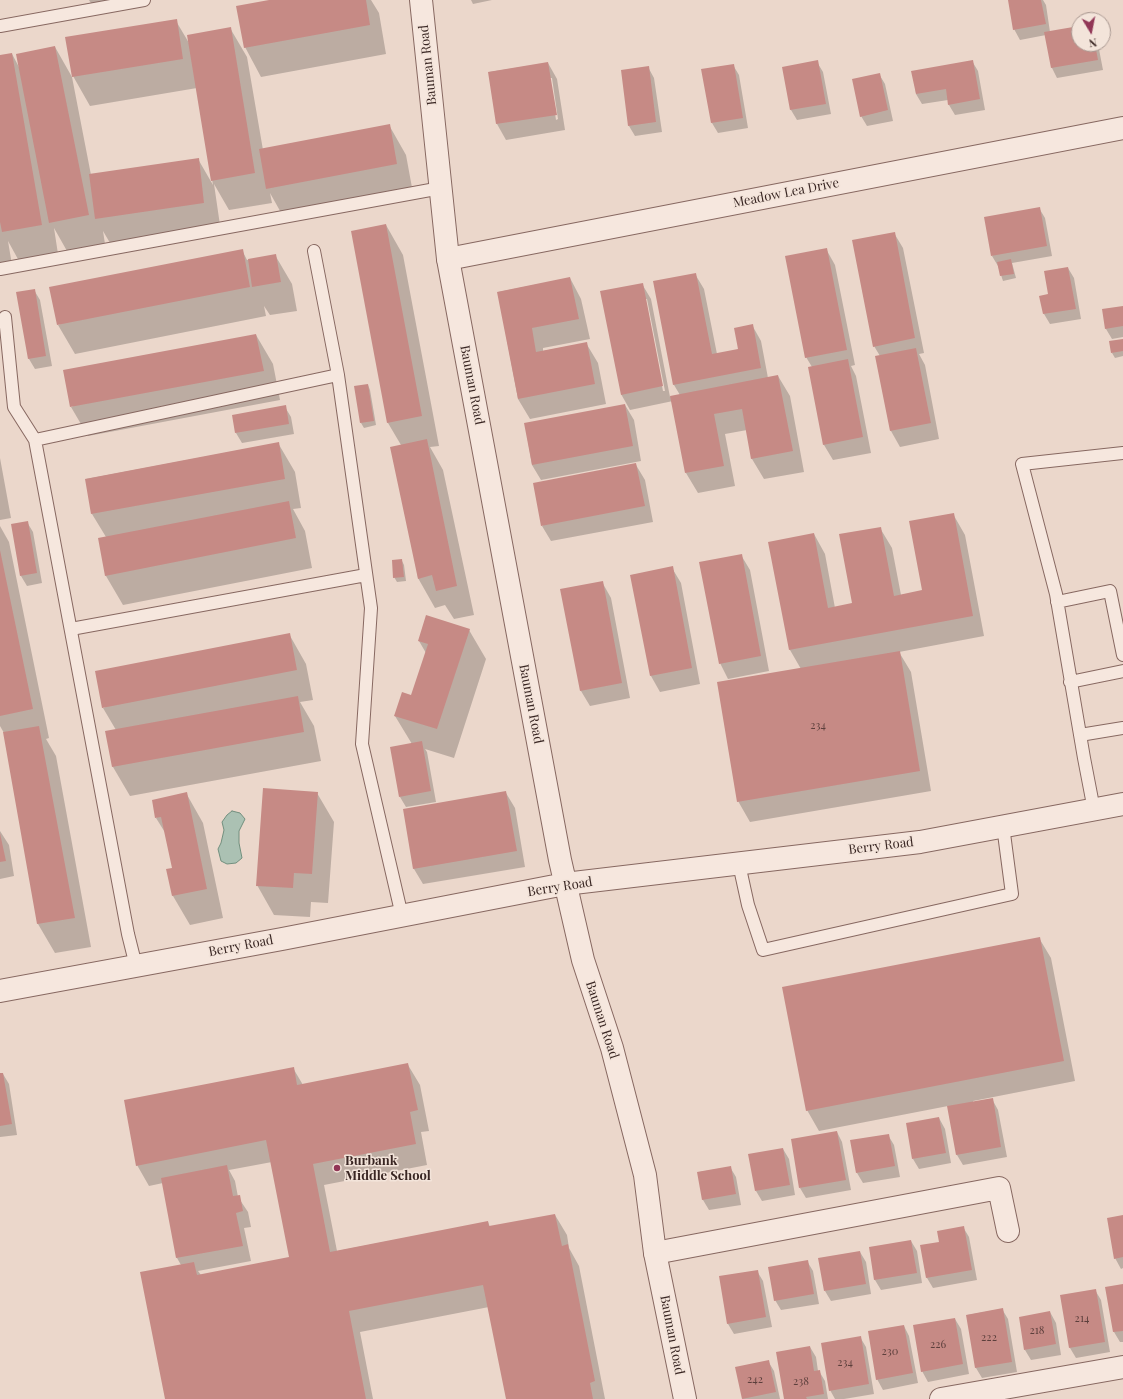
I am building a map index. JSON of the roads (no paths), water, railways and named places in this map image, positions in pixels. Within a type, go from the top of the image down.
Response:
[{"type":"street","name":"Bauman Road","points":[[421,0],[448,259],[565,884],[583,960],[612,1048],[645,1175],[655,1253],[685,1399]]},
{"type":"street","name":"Meadow Lea Drive","points":[[448,259],[1123,128]]},
{"type":"street","name":"Berry Road","points":[[0,991],[565,884],[920,842],[1123,804]]},
{"type":"street","points":[[655,1253],[999,1188],[1008,1231]]},
{"type":"street","points":[[941,1399],[1123,1367]]},
{"type":"lane","points":[[0,26],[144,0]]},
{"type":"lane","points":[[0,269],[441,188]]},
{"type":"lane","points":[[314,251],[338,375],[371,608],[362,744],[402,916]]},
{"type":"lane","points":[[5,317],[14,407],[35,440],[128,934],[136,966]]},
{"type":"lane","points":[[35,440],[338,375]]},
{"type":"lane","points":[[1094,810],[1070,682],[1057,602],[1022,464],[1123,453]]},
{"type":"lane","points":[[71,629],[366,575]]},
{"type":"lane","points":[[1057,602],[1110,591],[1123,655]]},
{"type":"lane","points":[[1070,682],[1123,671]]},
{"type":"lane","points":[[1080,736],[1123,728]]},
{"type":"lane","points":[[739,864],[748,905],[763,950],[1012,894],[1003,826]]},
{"type":"place","name":"Burbank Middle School","points":[[337,1168]]}]
